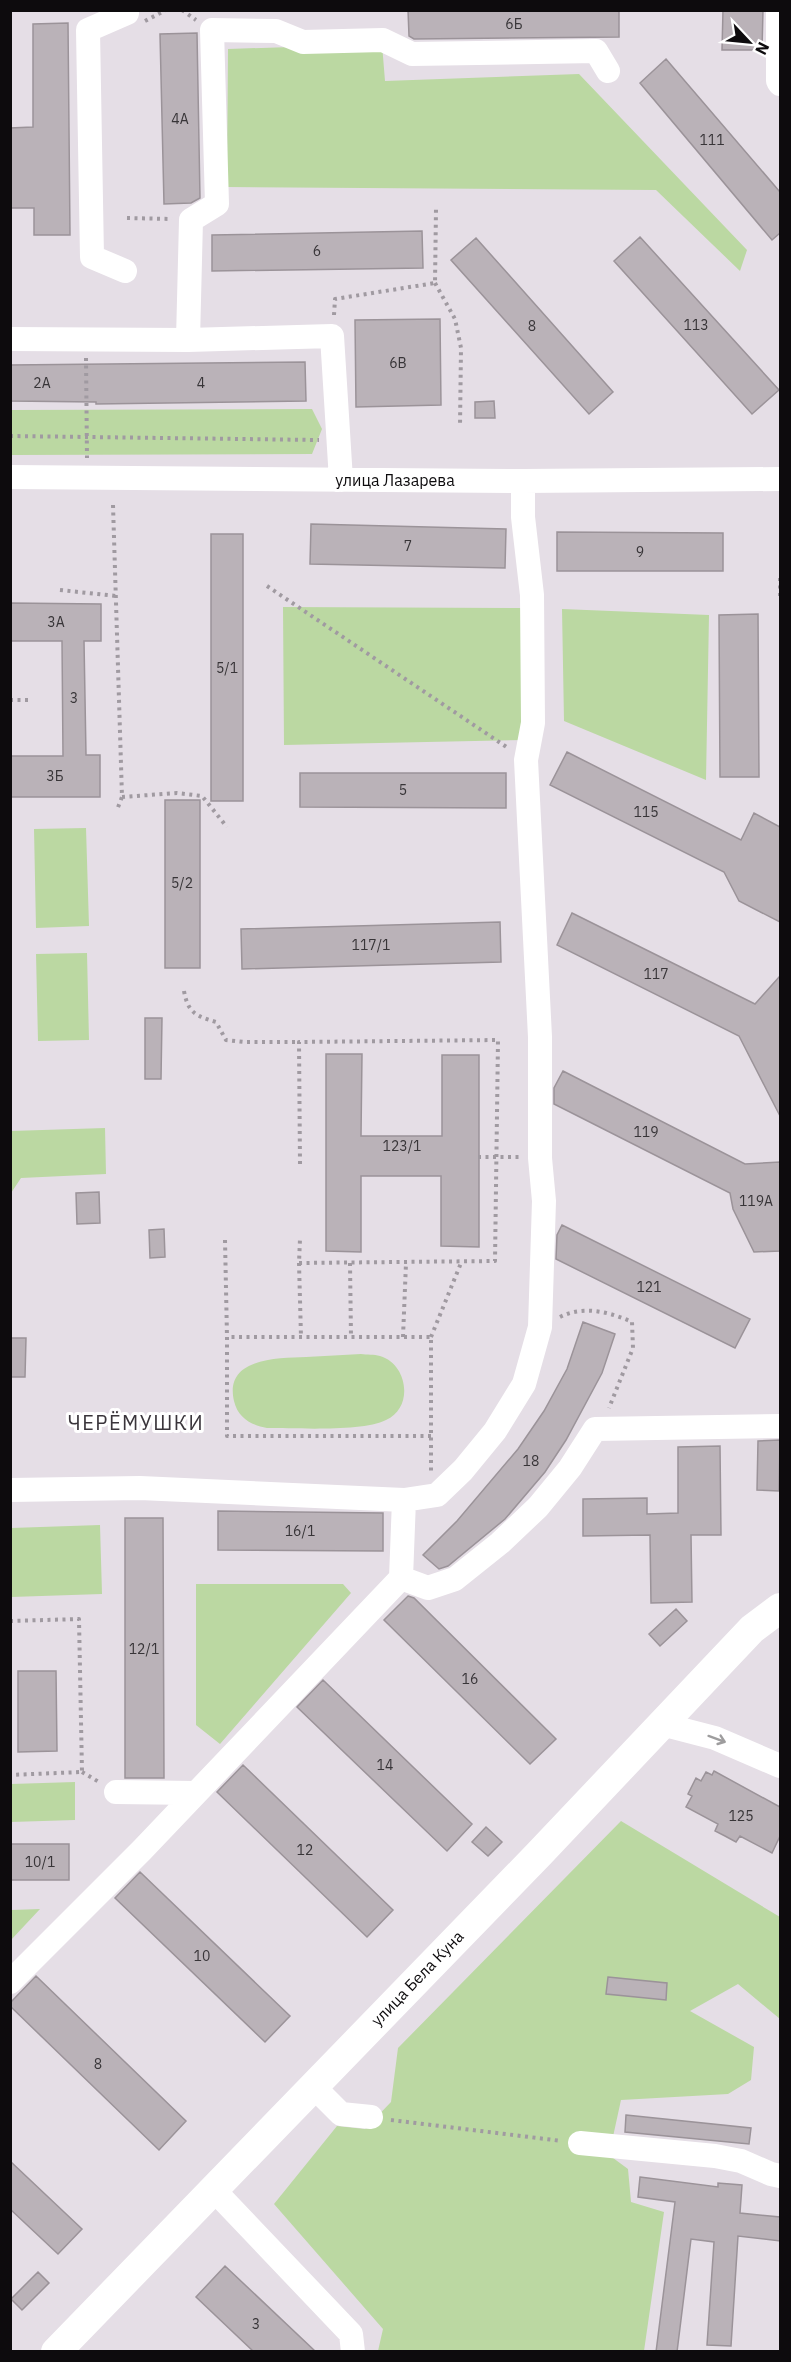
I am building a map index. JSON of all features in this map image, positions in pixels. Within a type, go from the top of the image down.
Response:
[{"type":"main road","name":"улица Бела Куна","points":[[56,2352],[539,1854],[752,1629],[780,1608]]},
{"type":"street","points":[[778,10],[778,81],[780,84]]},
{"type":"street","points":[[125,271],[92,256],[88,30],[127,13]]},
{"type":"street","points":[[188,340],[191,220],[217,204],[212,30],[276,31],[303,42],[383,40],[412,54],[596,51],[608,71]]},
{"type":"street","points":[[10,339],[188,340],[332,336],[341,480]]},
{"type":"street","name":"улица Лазарева","points":[[10,477],[523,481],[780,479]]},
{"type":"street","points":[[10,1490],[140,1488],[404,1500],[437,1495],[463,1470],[495,1431],[524,1384],[540,1327],[544,1201],[540,1158],[540,1037],[526,760],[533,723],[532,595],[523,517],[523,481]]},
{"type":"street","points":[[401,1578],[428,1588],[454,1579],[501,1543],[538,1507],[570,1468],[595,1429],[780,1426]]},
{"type":"street","points":[[10,1982],[196,1793],[401,1578],[404,1500]]},
{"type":"street","points":[[661,1724],[715,1738],[780,1766]]},
{"type":"street","points":[[116,1792],[196,1793]]},
{"type":"street","points":[[313,2086],[341,2114],[371,2117]]},
{"type":"street","points":[[580,2143],[715,2156],[741,2161],[780,2176]]},
{"type":"street","points":[[213,2189],[351,2334],[353,2352]]},
{"type":"path","points":[[436,210],[435,284],[455,319],[461,348],[460,426]]},
{"type":"path","points":[[127,218],[191,220]]},
{"type":"path","points":[[332,336],[335,299],[435,284]]},
{"type":"path","points":[[85,338],[87,477]]},
{"type":"path","points":[[10,436],[338,440]]},
{"type":"path","points":[[113,505],[122,797],[117,810]]},
{"type":"path","points":[[780,579],[780,596]]},
{"type":"path","points":[[267,586],[526,760]]},
{"type":"path","points":[[60,590],[116,596]]},
{"type":"path","points":[[10,700],[32,700]]},
{"type":"path","points":[[122,797],[177,793],[202,796],[227,827]]},
{"type":"path","points":[[184,991],[187,1005],[197,1016],[216,1022],[226,1040],[244,1042],[498,1040],[495,1261],[299,1263]]},
{"type":"path","points":[[299,1042],[300,1164]]},
{"type":"path","points":[[478,1157],[540,1158]]},
{"type":"path","points":[[300,1239],[301,1337]]},
{"type":"path","points":[[225,1240],[227,1436],[431,1436]]},
{"type":"path","points":[[403,1337],[406,1262]]},
{"type":"path","points":[[431,1475],[431,1337],[461,1262]]},
{"type":"path","points":[[350,1263],[351,1337]]},
{"type":"path","points":[[540,1327],[571,1311],[609,1312],[632,1322],[633,1348],[627,1369],[611,1405],[595,1429]]},
{"type":"path","points":[[227,1337],[431,1337]]},
{"type":"path","points":[[10,1621],[79,1619],[82,1772],[10,1775]]},
{"type":"path","points":[[371,2117],[580,2143]]},
{"type":"green space","points":[[382,44],[385,81],[579,74],[747,250],[740,271],[656,190],[227,187],[228,49]]},
{"type":"green space","points":[[312,409],[322,429],[312,454],[11,455],[11,410]]},
{"type":"green space","points":[[283,607],[522,608],[525,740],[284,745]]},
{"type":"green space","points":[[562,609],[709,615],[706,780],[564,721]]},
{"type":"green space","points":[[86,828],[89,926],[36,928],[34,829]]},
{"type":"green space","points":[[87,953],[89,1040],[38,1041],[36,954]]},
{"type":"green space","points":[[105,1128],[106,1174],[21,1178],[11,1193],[11,1131]]},
{"type":"green space","points":[[378,1355],[389,1361],[402,1377],[404,1397],[401,1406],[386,1420],[375,1424],[345,1428],[267,1428],[246,1420],[236,1407],[233,1387],[237,1376],[245,1368],[255,1363],[281,1358]]},
{"type":"green space","points":[[100,1525],[102,1594],[11,1597],[11,1528]]},
{"type":"green space","points":[[196,1584],[343,1584],[351,1593],[220,1744],[196,1725]]},
{"type":"green space","points":[[75,1782],[75,1820],[11,1822],[11,1784]]},
{"type":"green space","points":[[621,1821],[780,1917],[780,2019],[738,1984],[690,2011],[754,2047],[751,2080],[728,2094],[621,2100],[609,2155],[628,2169],[631,2202],[664,2212],[644,2351],[378,2351],[383,2329],[274,2204],[337,2126],[365,2129],[391,2102],[398,2048]]},
{"type":"green space","points":[[40,1909],[11,1940],[11,1910]]},
{"type":"building","points":[[408,10],[619,10],[619,37],[414,39],[409,36]]},
{"type":"building","points":[[723,10],[763,10],[762,50],[722,50]]},
{"type":"building","points":[[68,23],[70,235],[34,235],[34,208],[10,208],[10,128],[33,127],[33,24]]},
{"type":"building","points":[[197,33],[200,198],[191,203],[164,204],[160,34]]},
{"type":"building","points":[[666,59],[780,192],[780,233],[772,240],[640,83]]},
{"type":"building","points":[[422,231],[423,268],[212,271],[212,235]]},
{"type":"building","points":[[640,237],[779,390],[752,414],[614,261]]},
{"type":"building","points":[[476,238],[613,392],[589,414],[451,260]]},
{"type":"building","points":[[440,319],[441,405],[356,407],[355,320]]},
{"type":"building","points":[[305,362],[306,401],[96,404],[96,402],[10,401],[10,365]]},
{"type":"building","points":[[494,401],[495,418],[475,418],[475,402]]},
{"type":"building","points":[[311,524],[506,529],[505,568],[310,564]]},
{"type":"building","points":[[557,532],[723,533],[723,571],[557,571]]},
{"type":"building","points":[[211,534],[243,534],[243,801],[211,801]]},
{"type":"building","points":[[10,603],[101,604],[101,641],[84,641],[86,755],[100,755],[100,797],[10,797],[10,756],[63,756],[62,641],[10,641]]},
{"type":"building","points":[[758,614],[759,777],[720,777],[719,615]]},
{"type":"building","points":[[567,752],[741,840],[754,813],[780,827],[780,922],[739,901],[724,872],[550,785]]},
{"type":"building","points":[[300,773],[506,773],[506,808],[300,807]]},
{"type":"building","points":[[165,800],[200,800],[200,968],[165,968]]},
{"type":"building","points":[[572,913],[755,1004],[780,976],[780,1116],[739,1036],[557,945]]},
{"type":"building","points":[[500,922],[501,962],[242,969],[241,929]]},
{"type":"building","points":[[145,1018],[162,1018],[161,1079],[145,1079]]},
{"type":"building","points":[[326,1054],[362,1054],[361,1136],[442,1136],[442,1055],[479,1055],[479,1247],[441,1246],[441,1176],[361,1176],[361,1252],[326,1251]]},
{"type":"building","points":[[563,1071],[745,1164],[780,1162],[780,1251],[754,1252],[733,1209],[730,1193],[554,1104],[554,1088]]},
{"type":"building","points":[[99,1192],[100,1223],[77,1224],[76,1193]]},
{"type":"building","points":[[562,1225],[750,1319],[735,1348],[556,1259],[557,1235]]},
{"type":"building","points":[[164,1229],[165,1257],[150,1258],[149,1230]]},
{"type":"building","points":[[583,1322],[615,1334],[602,1373],[566,1440],[545,1472],[505,1519],[448,1566],[439,1569],[423,1555],[457,1521],[518,1449],[544,1411],[567,1369]]},
{"type":"building","points":[[10,1338],[26,1338],[25,1377],[10,1377]]},
{"type":"building","points":[[780,1440],[779,1491],[757,1490],[758,1441]]},
{"type":"building","points":[[720,1446],[721,1535],[691,1535],[692,1602],[651,1603],[650,1535],[583,1536],[583,1499],[647,1498],[647,1514],[678,1513],[678,1447]]},
{"type":"building","points":[[218,1511],[383,1513],[383,1551],[218,1550]]},
{"type":"building","points":[[125,1518],[163,1518],[164,1778],[125,1778]]},
{"type":"building","points":[[408,1596],[414,1598],[556,1739],[530,1764],[384,1620]]},
{"type":"building","points":[[676,1609],[687,1621],[660,1646],[649,1634]]},
{"type":"building","points":[[18,1671],[56,1671],[57,1751],[18,1752]]},
{"type":"building","points":[[323,1680],[472,1824],[447,1851],[297,1707]]},
{"type":"building","points":[[243,1765],[393,1910],[367,1937],[217,1792]]},
{"type":"building","points":[[714,1771],[780,1807],[780,1836],[772,1853],[740,1836],[736,1842],[715,1831],[718,1824],[686,1807],[692,1796],[688,1794],[696,1778],[701,1781],[706,1772],[712,1775]]},
{"type":"building","points":[[486,1827],[502,1842],[488,1856],[472,1842]]},
{"type":"building","points":[[10,1844],[69,1844],[69,1880],[10,1880]]},
{"type":"building","points":[[140,1872],[290,2016],[265,2042],[115,1898]]},
{"type":"building","points":[[36,1976],[186,2121],[159,2150],[10,2006],[10,2003]]},
{"type":"building","points":[[608,1977],[667,1983],[666,2000],[606,1994]]},
{"type":"building","points":[[626,2115],[751,2128],[749,2144],[625,2132]]},
{"type":"building","points":[[10,2161],[82,2229],[58,2254],[10,2209]]},
{"type":"building","points":[[640,2177],[718,2187],[718,2183],[742,2185],[740,2213],[780,2217],[780,2241],[738,2236],[731,2346],[707,2345],[714,2242],[691,2239],[677,2352],[656,2352],[675,2202],[638,2197]]},
{"type":"building","points":[[225,2266],[316,2352],[254,2352],[196,2297]]},
{"type":"building","points":[[38,2272],[49,2283],[22,2310],[11,2299]]},
{"type":"district","name":"ЧЕРЁМУШКИ","points":[[136,1422]]}]
